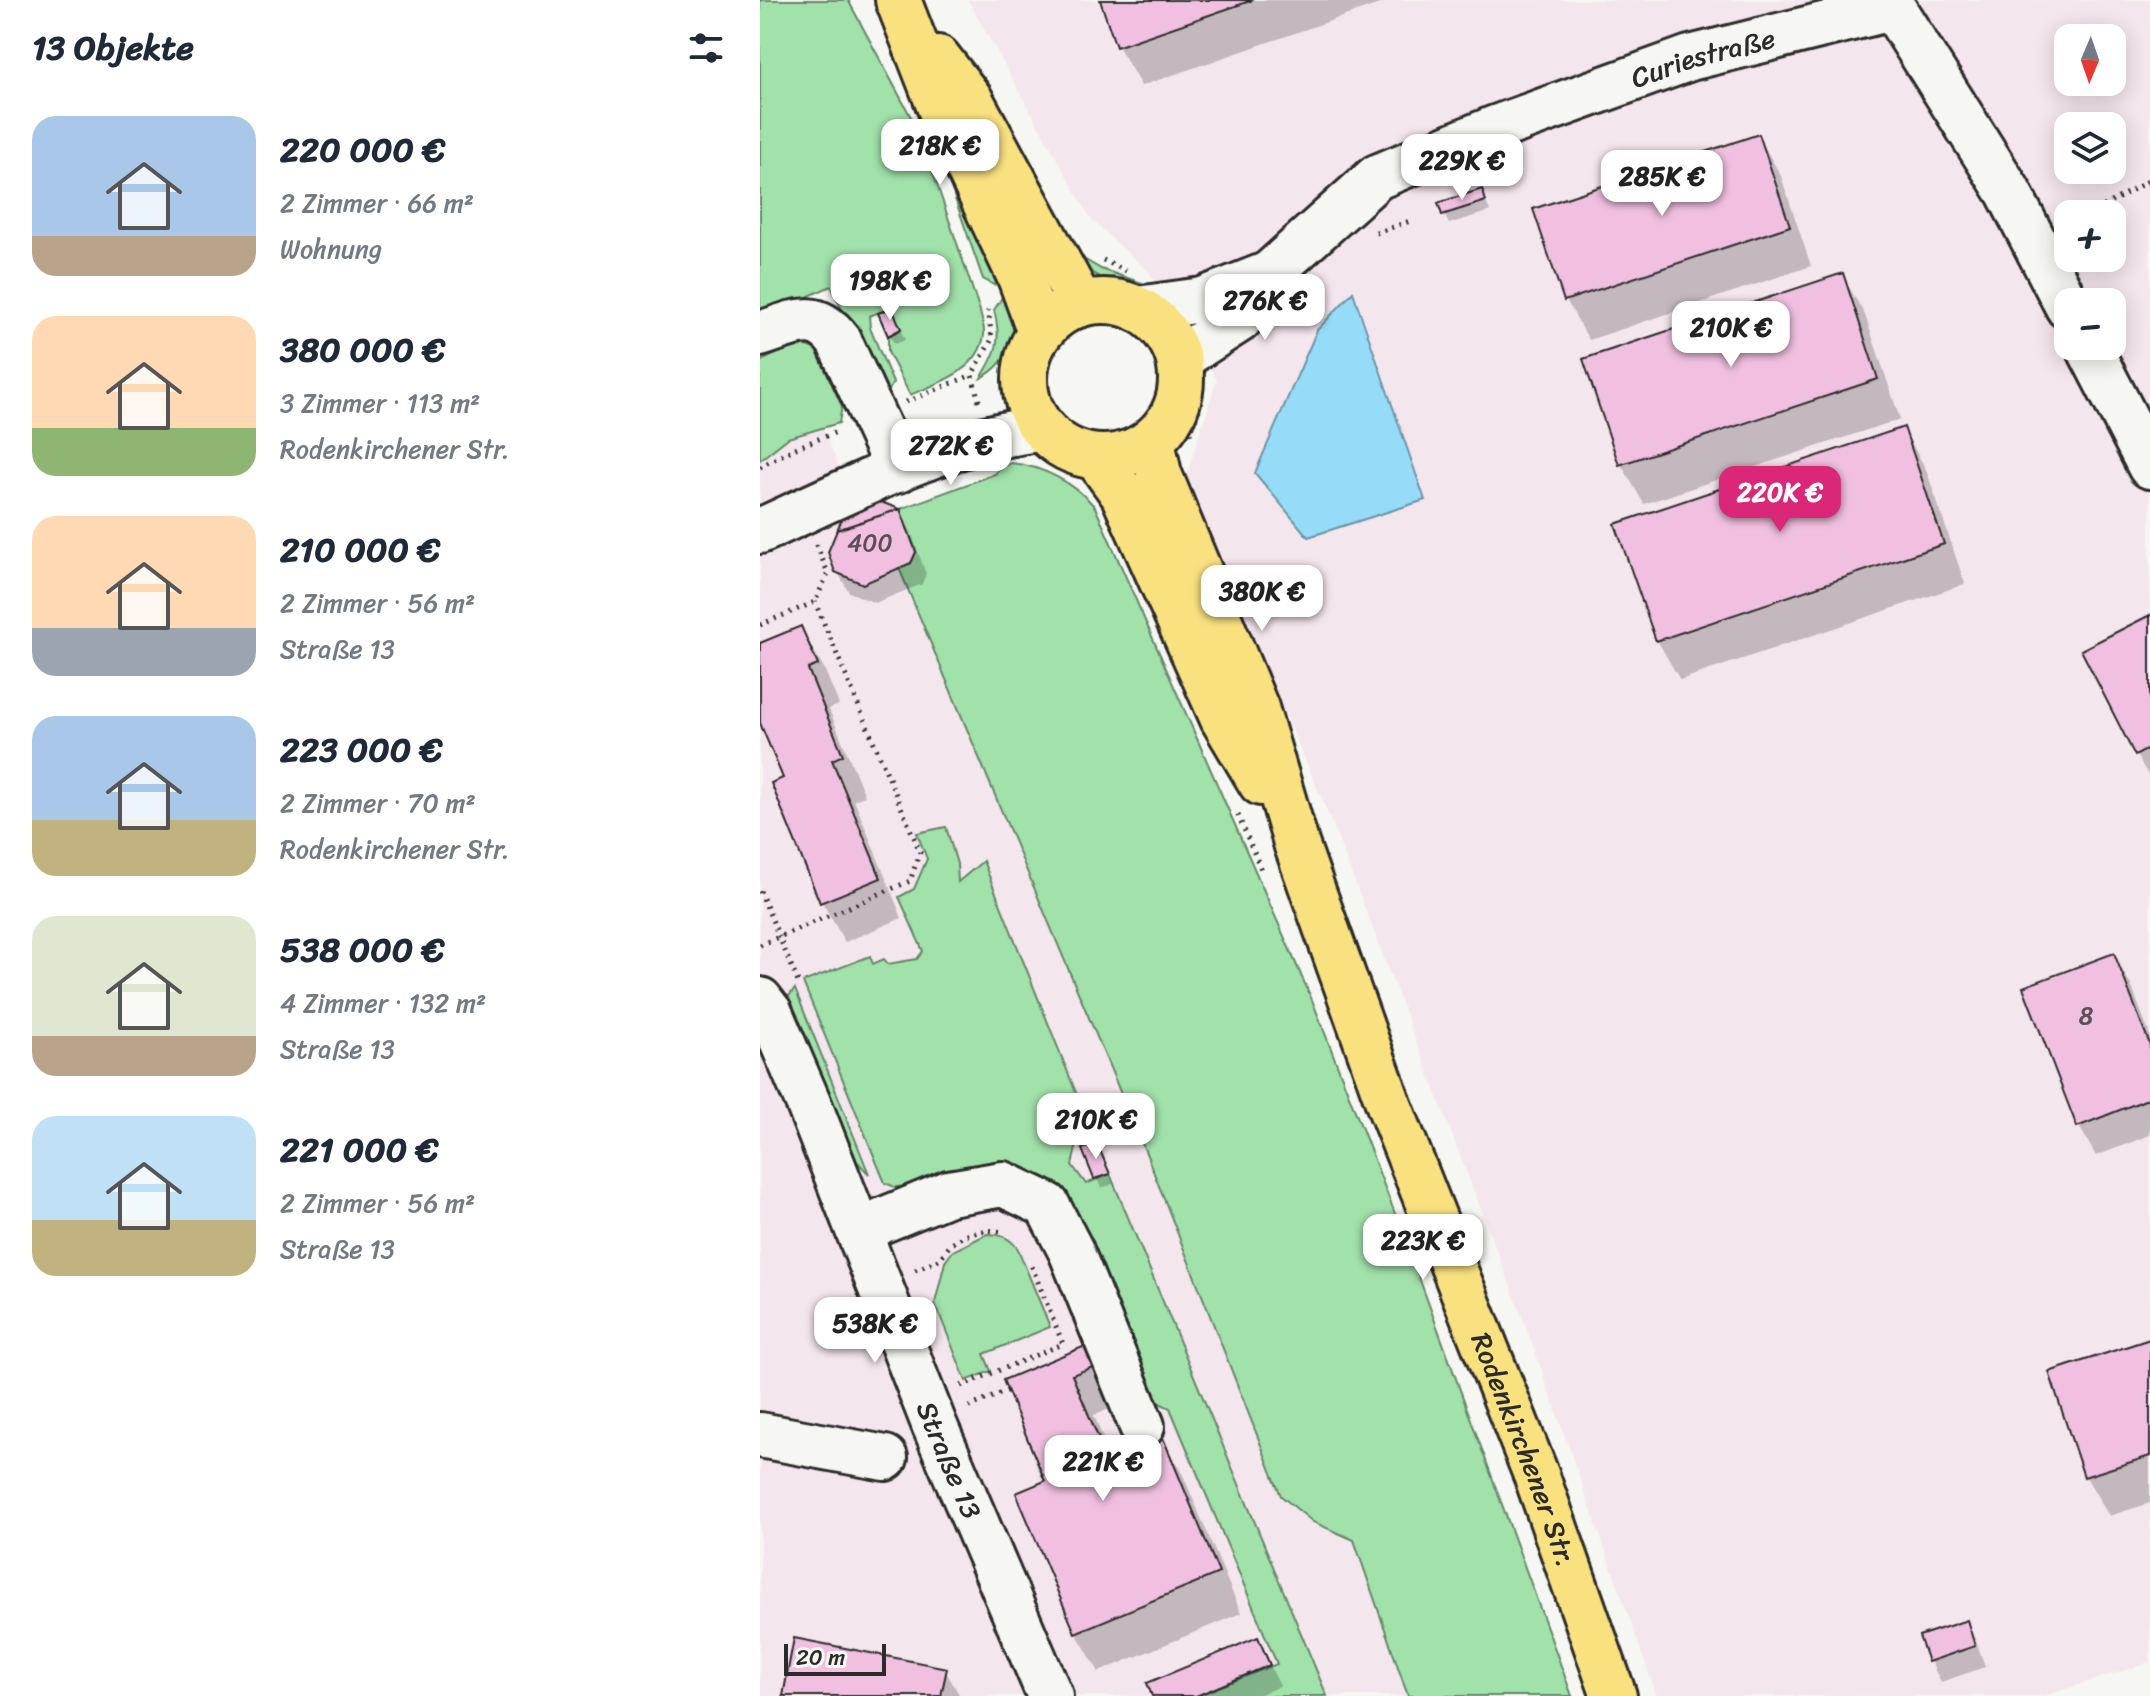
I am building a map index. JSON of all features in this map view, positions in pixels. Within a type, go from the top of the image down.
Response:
[{"type":"main road","points":[[902,8],[970,99],[1081,304]]},
{"type":"main road","points":[[902,8],[940,108],[1020,277],[1040,332]]},
{"type":"main road","points":[[1104,301],[1137,309],[1161,326],[1176,350],[1181,383],[1173,416],[1152,441],[1127,454],[1097,458],[1069,450],[1042,429],[1027,400],[1025,364],[1040,332],[1056,316],[1081,304],[1104,301]]},
{"type":"main road","points":[[1152,441],[1159,474],[1256,708],[1297,846]]},
{"type":"main road","points":[[1097,458],[1123,494],[1223,719],[1297,846]]},
{"type":"main road","name":"Rodenkirchener Str.","points":[[1297,846],[1389,1105],[1537,1477],[1614,1696]]},
{"type":"street","name":"Curiestraße","points":[[1181,368],[1180,358],[1239,320],[1269,274],[1377,177],[1493,129],[1690,58],[1890,4],[2008,191],[2058,288]]},
{"type":"street","name":"Curiestraße","points":[[1137,309],[1203,300],[1269,274]]},
{"type":"street","points":[[760,334],[810,319],[829,327],[839,341],[898,470]]},
{"type":"street","points":[[2095,360],[2150,466]]},
{"type":"street","points":[[760,531],[898,470],[992,437],[1042,429]]},
{"type":"street","name":"Straße 13","points":[[760,1000],[770,1013],[803,1089],[934,1424],[1050,1696]]},
{"type":"street","points":[[859,1230],[949,1193],[1003,1184],[1047,1205],[1071,1251],[1142,1426]]},
{"type":"street","points":[[760,1435],[885,1458]]},
{"type":"path","points":[[2115,200],[2150,180]]},
{"type":"path","points":[[1373,234],[1413,220]]},
{"type":"path","points":[[1284,325],[1323,278]]},
{"type":"path","points":[[985,299],[992,339],[972,375],[992,437]]},
{"type":"path","points":[[760,467],[833,433]]},
{"type":"path","points":[[760,625],[815,602],[828,573],[811,532]]},
{"type":"path","points":[[760,945],[910,881],[920,852],[815,602]]},
{"type":"path","points":[[1235,809],[1266,882]]},
{"type":"path","points":[[915,1270],[939,1260],[950,1245],[964,1236],[986,1230],[1002,1230],[1010,1234]]},
{"type":"path","points":[[961,1386],[1063,1344],[1029,1260]]},
{"type":"shaded area","points":[[968,0],[2150,0],[2150,1662],[2044,1696],[1657,1696],[1527,1329],[1331,820],[1185,480],[1217,380],[1149,272],[1091,219]]},
{"type":"shaded area","points":[[823,429],[855,505],[872,499],[900,509],[916,552],[911,563],[899,569],[1146,1153],[1281,1496],[1313,1522],[1354,1539],[1408,1696],[760,1696],[760,460],[788,438]]},
{"type":"green space","points":[[760,0],[848,0],[919,132],[980,311],[984,335],[981,347],[966,367],[910,395],[888,352],[888,336],[901,329],[891,308],[869,316],[870,328],[893,383],[882,395],[831,286],[760,318]]},
{"type":"green space","points":[[930,127],[1012,276],[994,285],[983,279]]},
{"type":"green space","points":[[1078,258],[1154,287],[1144,292],[1107,280],[1091,272]]},
{"type":"green space","points":[[1016,291],[1017,317],[1008,352],[992,371],[981,378],[996,346],[998,330],[994,310],[1003,296]]},
{"type":"green space","points":[[800,343],[816,350],[842,406],[839,423],[788,438],[760,460],[761,361]]},
{"type":"green space","points":[[1215,357],[1190,404],[1174,455],[1170,447],[1193,377]]},
{"type":"green space","points":[[1040,448],[1085,467],[1083,473],[1026,451]]},
{"type":"green space","points":[[1011,463],[1057,477],[1078,490],[1095,507],[1312,1000],[1406,1242],[1572,1696],[1408,1696],[1354,1540],[1313,1522],[1281,1496],[1146,1153],[899,568],[911,563],[916,552],[900,509],[995,474],[1000,467]]},
{"type":"green space","points":[[946,827],[957,864],[958,882],[983,861],[1093,1135],[1074,1143],[1076,1148],[1072,1165],[1086,1184],[1110,1174],[1327,1696],[1196,1696],[1277,1664],[1170,1408],[1151,1399],[1071,1200],[1043,1181],[895,1187],[885,1183],[803,982],[870,956],[873,964],[884,959],[888,964],[917,959],[923,951],[899,897],[914,889],[927,859],[917,833]]},
{"type":"green space","points":[[795,989],[869,1174],[847,1151],[788,1004],[788,997]]},
{"type":"green space","points":[[987,1234],[1005,1237],[1018,1249],[1050,1327],[984,1354],[991,1371],[966,1381],[935,1303],[945,1262],[953,1251]]},
{"type":"water","points":[[1353,292],[1425,500],[1308,537],[1255,473],[1317,330]]},
{"type":"building","points":[[1100,0],[1253,0],[1116,47]]},
{"type":"building","points":[[1759,134],[1790,226],[1564,301],[1533,209]]},
{"type":"building","points":[[1482,189],[1486,201],[1442,215],[1438,203]]},
{"type":"building","points":[[1843,273],[1878,379],[1619,465],[1583,359]]},
{"type":"building","points":[[892,308],[901,329],[888,336],[878,313]]},
{"type":"building","points":[[1904,427],[1944,544],[1656,641],[1615,524]]},
{"type":"building","points":[[872,499],[900,509],[837,530],[846,510]]},
{"type":"building","points":[[900,509],[916,552],[911,563],[863,584],[835,572],[828,552],[837,530]]},
{"type":"building","points":[[2150,615],[2150,748],[2135,756],[2081,650]]},
{"type":"building","points":[[801,626],[818,665],[808,669],[843,755],[832,760],[881,878],[820,903],[771,783],[783,778],[760,723],[760,643]]},
{"type":"building","points":[[2114,953],[2150,1045],[2150,1098],[2077,1127],[2023,987]]},
{"type":"building","points":[[1097,1143],[1110,1174],[1094,1179],[1082,1149]]},
{"type":"building","points":[[2150,1339],[2150,1456],[2084,1477],[2049,1372]]},
{"type":"building","points":[[1090,1344],[1098,1365],[1072,1375],[1106,1456],[1161,1433],[1219,1573],[1075,1633],[1016,1493],[1045,1481],[1003,1380]]},
{"type":"building","points":[[1967,1620],[1975,1646],[1928,1662],[1919,1636]]},
{"type":"building","points":[[1258,1637],[1270,1665],[1196,1696],[1152,1696],[1147,1683]]},
{"type":"building","points":[[794,1638],[947,1668],[941,1696],[783,1696]]}]
